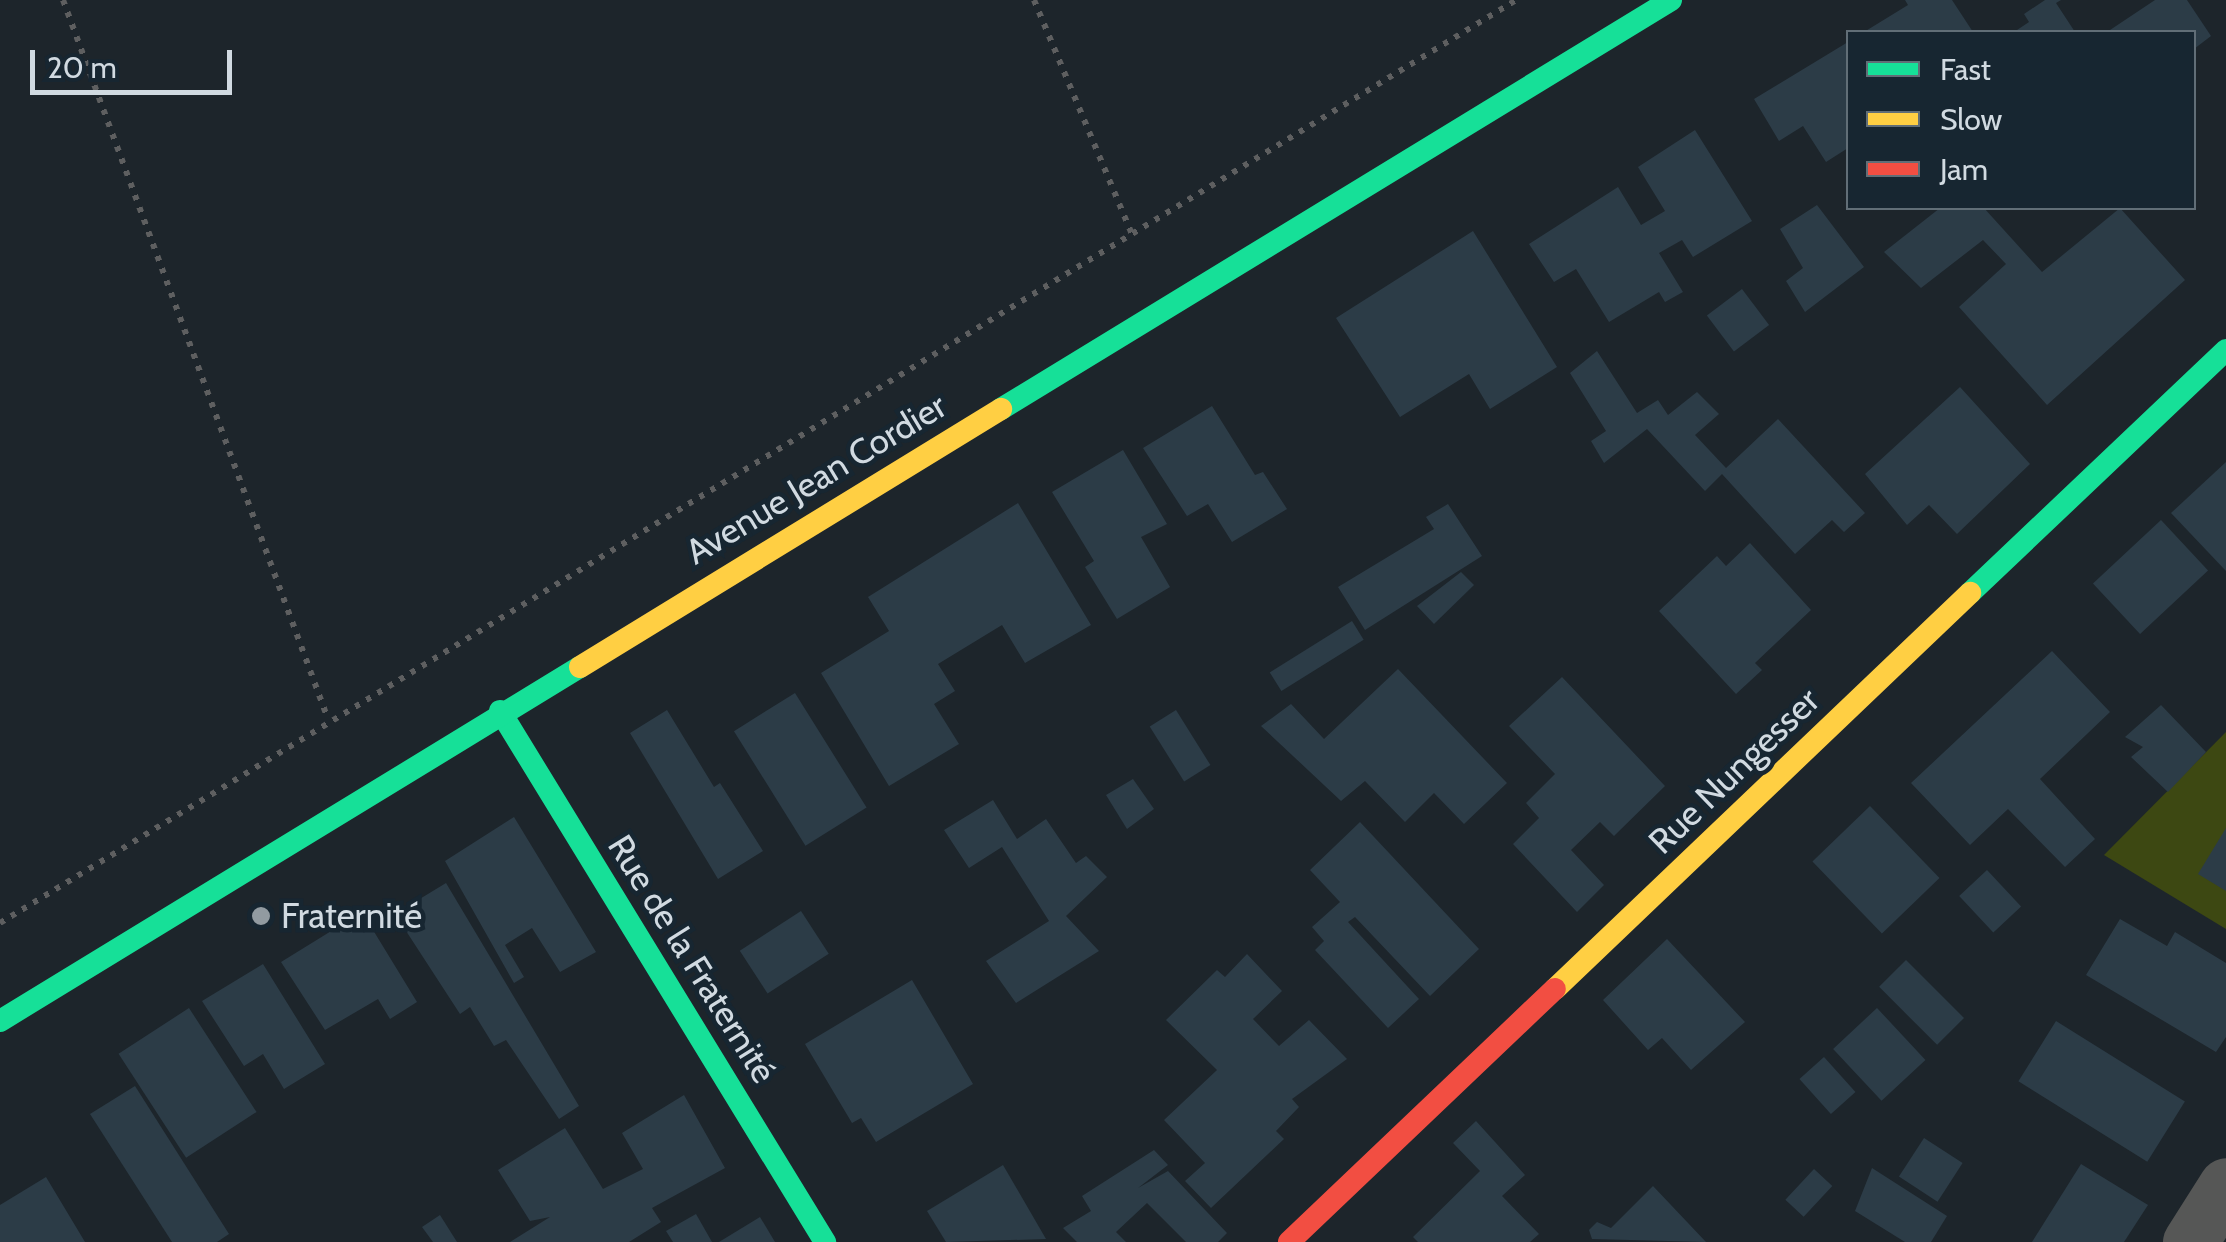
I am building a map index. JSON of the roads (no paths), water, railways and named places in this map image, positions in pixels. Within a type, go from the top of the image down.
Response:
[{"type":"street","name":"Avenue Jean Cordier","points":[[0,1022],[500,711],[1670,0]]},
{"type":"street","name":"Rue Nungesser","points":[[1290,1242],[2226,350]]},
{"type":"street","name":"Rue de la Fraternité","points":[[500,711],[824,1242]]},
{"type":"street","points":[[2190,1242],[2226,1185]]},
{"type":"place","name":"Fraternité","points":[[261,916]]}]
